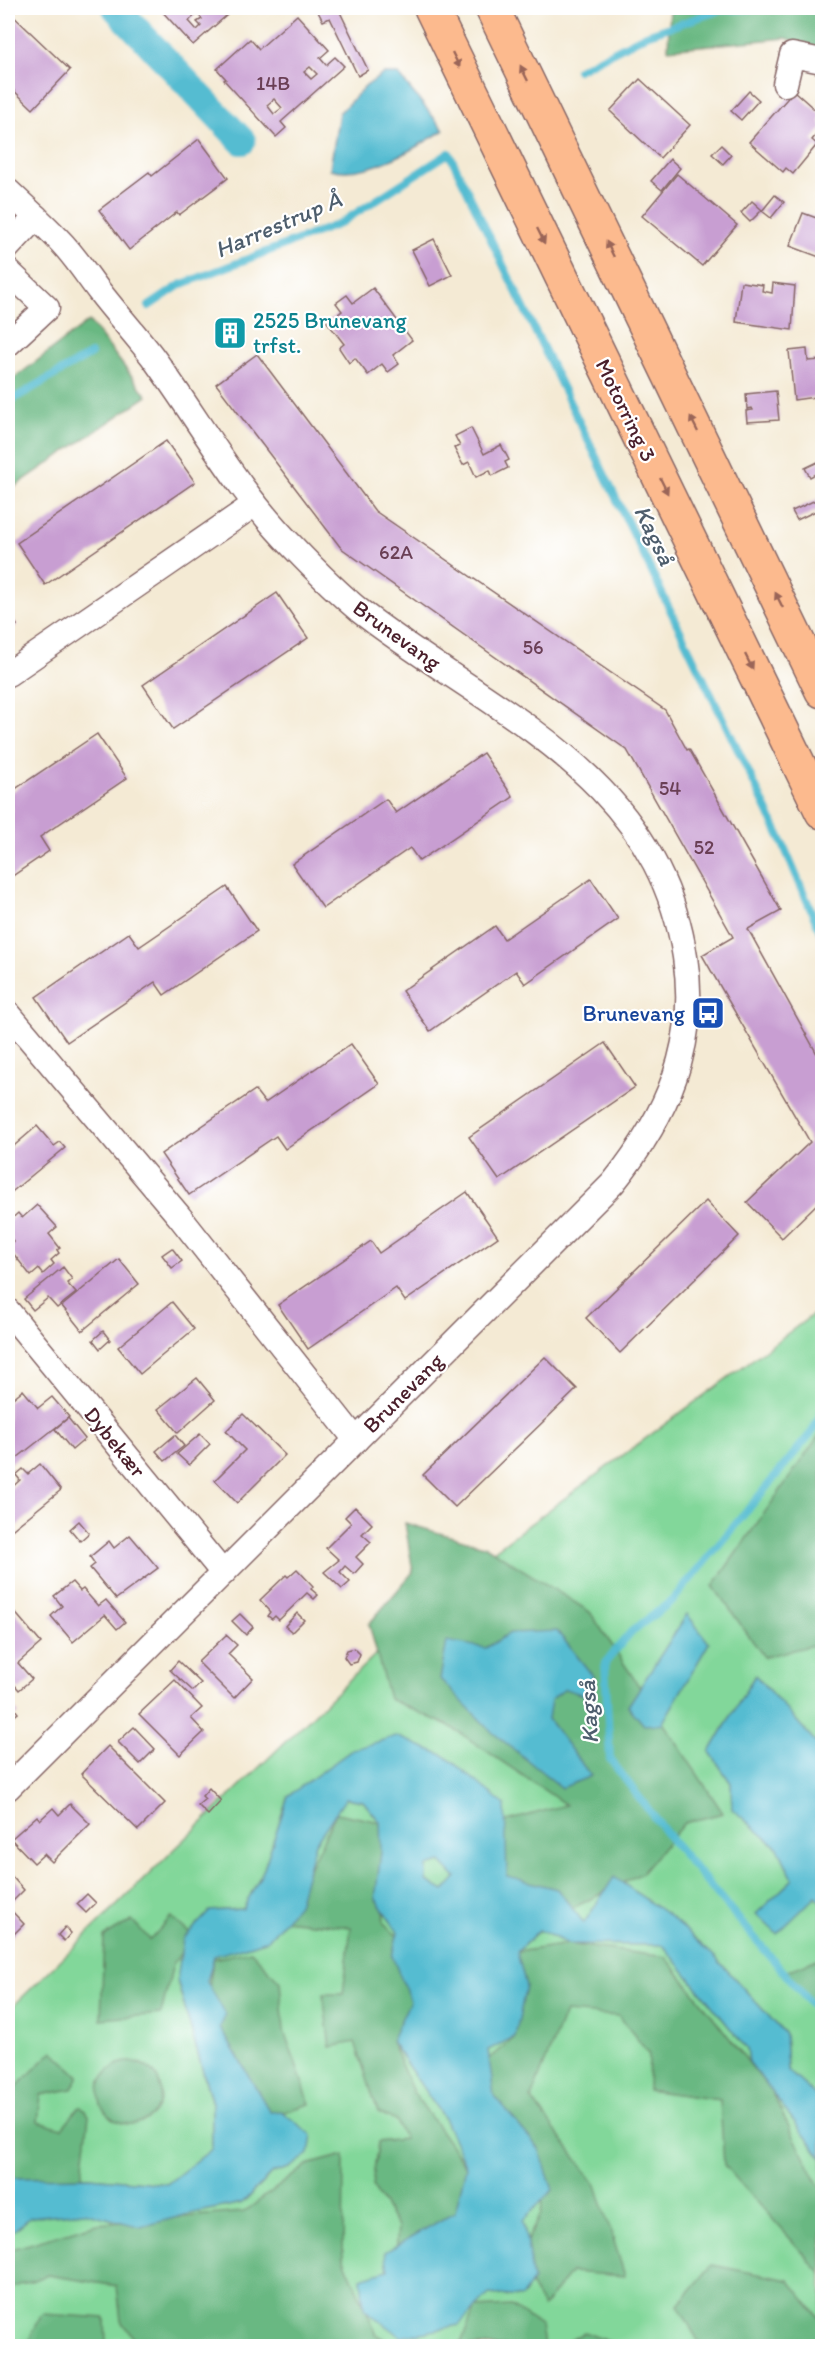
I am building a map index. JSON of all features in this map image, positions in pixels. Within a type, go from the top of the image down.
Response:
[{"type":"highway","name":"Motorring 3","points":[[431,8],[822,812]]},
{"type":"highway","points":[[492,8],[822,691]]},
{"type":"street","points":[[785,84],[792,55],[822,61]]},
{"type":"street","name":"Brunevang","points":[[8,191],[60,241],[150,354],[255,504],[293,547],[359,610],[530,727],[587,774],[623,814],[652,856],[671,896],[683,943],[690,987],[679,1067],[659,1117],[638,1153],[614,1183],[8,1788]]},
{"type":"street","points":[[8,247],[36,218]]},
{"type":"street","points":[[8,271],[47,308],[8,345]]},
{"type":"street","points":[[8,674],[255,504]]},
{"type":"street","name":"Brunevang","points":[[8,1012],[179,1216],[356,1440]]},
{"type":"street","name":"Dybekær","points":[[8,1311],[223,1573]]},
{"type":"green space","points":[[670,8],[822,8],[822,50],[786,38],[668,49]]},
{"type":"green space","points":[[89,321],[147,396],[8,491],[8,383]]},
{"type":"green space","points":[[822,1308],[822,1749],[755,1675],[710,1752],[731,1783],[732,1809],[778,1848],[793,1879],[757,1914],[816,1896],[822,1902],[822,2101],[787,2070],[785,2034],[715,1957],[672,1918],[614,1877],[584,1923],[445,1757],[288,1796],[264,1869],[243,1909],[210,1911],[177,1981],[212,2104],[212,2149],[167,2184],[89,2177],[8,2178],[8,2011],[446,1586]]},
{"type":"green space","points":[[822,1431],[822,1643],[764,1657],[713,1586]]},
{"type":"green space","points":[[405,1523],[487,1547],[590,1612],[723,1813],[684,1823],[642,1873],[569,1910],[523,1909],[488,1866],[496,1824],[566,1805],[451,1727],[389,1699],[369,1624],[413,1572]]},
{"type":"green space","points":[[345,1798],[363,1801],[380,1822],[375,1898],[398,1932],[392,1956],[391,2041],[445,2120],[466,2167],[489,2294],[521,2297],[533,2280],[523,2220],[494,2096],[488,2050],[517,1952],[539,1930],[568,1944],[663,1945],[747,2049],[749,2062],[822,2158],[822,2346],[8,2346],[8,2235],[31,2217],[84,2212],[141,2227],[242,2203],[272,2173],[289,2168],[281,2111],[207,1982],[214,1956],[268,1940],[298,1905],[315,1843]]},
{"type":"green space","points":[[336,1813],[380,1822],[389,1868],[383,1922],[406,1945],[418,2021],[391,2041],[413,2092],[466,2167],[457,2237],[395,2265],[398,2227],[372,2186],[378,2142],[404,2139],[396,2121],[378,2112],[355,2042],[330,2047],[323,1994],[343,1994],[351,1927],[284,1920]]},
{"type":"green space","points":[[441,1862],[457,1878],[444,1892],[427,1881],[426,1866]]},
{"type":"green space","points":[[171,1917],[193,1936],[173,1964],[161,2014],[101,2019],[104,1937],[132,1920],[150,1940]]},
{"type":"green space","points":[[568,1944],[666,1957],[771,2091],[818,2184],[822,2187],[822,2274],[724,2165],[720,2100],[648,2090],[649,2054],[619,2016],[565,2012],[531,2098],[596,2185],[625,2276],[571,2272],[543,2307],[517,2261],[541,2213],[545,2178],[477,2070],[515,2037],[517,1952]]},
{"type":"green space","points":[[251,1951],[280,1982],[284,2031],[310,2104],[260,2119],[232,2069],[209,1988],[213,1959]]},
{"type":"green space","points":[[822,1957],[822,2021],[785,1972]]},
{"type":"green space","points":[[53,2051],[79,2076],[72,2089],[41,2095],[38,2122],[62,2128],[80,2106],[89,2115],[80,2190],[8,2209],[8,2095]]},
{"type":"green space","points":[[130,2062],[147,2067],[152,2071],[156,2076],[161,2093],[156,2110],[152,2115],[147,2119],[130,2124],[113,2119],[108,2115],[104,2110],[99,2093],[104,2076],[108,2071],[113,2067]]},
{"type":"green space","points":[[344,2155],[343,2257],[377,2335],[396,2346],[139,2346],[121,2321],[117,2286],[48,2275],[8,2289],[9,2250],[97,2224],[244,2212],[307,2165]]},
{"type":"green space","points":[[712,2265],[789,2280],[822,2321],[822,2346],[701,2346],[678,2305]]},
{"type":"green space","points":[[512,2306],[541,2326],[544,2346],[441,2346],[461,2343],[475,2308]]},
{"type":"green space","points":[[42,2314],[105,2318],[106,2346],[26,2346]]},
{"type":"green space","points":[[584,2332],[620,2346],[561,2346]]},
{"type":"water","points":[[383,74],[398,74],[444,130],[419,146],[374,166],[359,170],[330,169],[339,113],[366,86]]},
{"type":"water","points":[[687,1614],[709,1643],[662,1724],[644,1725],[628,1706]]},
{"type":"water","points":[[557,1631],[593,1676],[587,1696],[565,1689],[551,1700],[548,1719],[591,1776],[562,1788],[492,1732],[440,1679],[447,1641],[486,1648],[510,1633]]},
{"type":"water","points":[[755,1675],[822,1749],[822,1902],[816,1896],[777,1934],[756,1914],[793,1879],[778,1848],[732,1809],[731,1783],[710,1752]]},
{"type":"water","points":[[396,1736],[445,1756],[505,1805],[507,1876],[557,1889],[584,1923],[614,1877],[672,1918],[715,1957],[785,2034],[787,2070],[822,2101],[822,2158],[749,2062],[747,2049],[663,1945],[568,1944],[539,1930],[517,1952],[526,1986],[515,2037],[488,2050],[494,2096],[539,2149],[553,2190],[523,2220],[533,2280],[521,2297],[489,2294],[459,2325],[402,2337],[364,2309],[361,2278],[388,2270],[385,2252],[455,2212],[466,2167],[445,2120],[391,2041],[410,2001],[392,1956],[398,1932],[375,1898],[381,1852],[380,1822],[363,1801],[346,1798],[315,1843],[298,1905],[268,1940],[214,1956],[207,1982],[226,2015],[220,2027],[270,2112],[281,2111],[312,2135],[309,2154],[289,2168],[272,2173],[242,2203],[141,2227],[84,2212],[31,2217],[8,2235],[8,2178],[89,2177],[167,2184],[212,2149],[212,2103],[177,1980],[183,1939],[210,1911],[243,1909],[264,1869],[288,1796],[352,1750]],"holes":[[[441,1862],[456,1878],[444,1891],[427,1881],[427,1866]]]},
{"type":"building","points":[[159,8],[208,8],[214,14],[218,11],[216,8],[235,8],[193,45]],"holes":[[[197,13],[202,19],[197,22],[201,26],[197,30],[189,21]]]},
{"type":"building","points":[[316,8],[338,8],[368,70],[358,76],[330,18],[323,21]]},
{"type":"building","points":[[8,11],[70,70],[33,109],[8,85]]},
{"type":"building","points":[[297,15],[329,50],[320,58],[326,65],[335,57],[344,66],[281,122],[286,128],[276,137],[224,80],[226,79],[217,69],[250,39],[259,49]],"holes":[[[310,67],[317,74],[311,79],[304,72]],[[274,99],[282,108],[274,114],[267,105]]]},
{"type":"building","points":[[640,79],[690,125],[660,158],[610,111]]},
{"type":"building","points":[[749,91],[759,100],[741,120],[731,111]]},
{"type":"building","points":[[794,91],[822,116],[820,120],[822,128],[812,140],[818,145],[822,140],[822,153],[816,146],[793,174],[786,168],[783,172],[749,142]]},
{"type":"building","points":[[199,139],[228,178],[179,215],[177,212],[129,250],[99,210],[149,172],[152,176]]},
{"type":"building","points":[[721,145],[731,155],[723,164],[712,154]]},
{"type":"building","points":[[670,159],[680,168],[662,190],[651,181]]},
{"type":"building","points":[[677,174],[737,225],[702,266],[642,216]]},
{"type":"building","points":[[775,195],[784,202],[771,218],[762,211]]},
{"type":"building","points":[[752,201],[762,210],[750,222],[741,213]]},
{"type":"building","points":[[803,213],[822,220],[822,258],[790,246]]},
{"type":"building","points":[[434,239],[452,275],[430,286],[412,250]]},
{"type":"building","points":[[741,282],[763,285],[762,291],[772,293],[773,283],[795,286],[792,330],[736,322]]},
{"type":"building","points":[[373,288],[412,340],[393,355],[399,364],[388,372],[382,364],[368,375],[355,358],[349,363],[339,348],[344,344],[327,322],[342,311],[336,303],[347,295],[353,303]]},
{"type":"building","name":"2525 Brunevang trfst.","points":[[236,321],[244,333],[223,346],[216,334]]},
{"type":"building","points":[[807,349],[808,361],[822,360],[822,396],[794,400],[789,351]]},
{"type":"building","points":[[257,354],[375,511],[665,710],[687,750],[689,749],[781,911],[748,929],[822,1063],[822,1199],[782,1238],[747,1202],[810,1142],[702,955],[733,937],[627,750],[341,548],[216,384]]},
{"type":"building","points":[[776,391],[779,420],[747,422],[746,411],[753,410],[752,408],[747,409],[746,394]]},
{"type":"building","points":[[471,428],[484,454],[501,445],[509,460],[505,462],[508,468],[492,476],[490,470],[476,477],[469,462],[463,465],[454,448],[460,446],[455,436]]},
{"type":"building","points":[[166,441],[195,482],[45,585],[17,543]]},
{"type":"building","points":[[822,460],[822,479],[819,472],[810,477],[805,468]]},
{"type":"building","points":[[822,497],[822,508],[797,520],[792,511]]},
{"type":"building","points":[[277,593],[308,638],[173,729],[143,685]]},
{"type":"building","points":[[8,612],[17,625],[8,632]]},
{"type":"building","points":[[97,734],[127,778],[40,837],[49,851],[8,879],[8,813],[12,810],[8,803],[8,794]]},
{"type":"building","points":[[483,753],[513,797],[419,861],[410,848],[323,908],[292,864],[386,799],[396,813]]},
{"type":"building","points":[[591,879],[618,919],[525,984],[516,971],[430,1031],[402,991],[495,926],[504,939]]},
{"type":"building","points":[[227,887],[257,931],[164,995],[155,982],[67,1042],[36,997],[129,933],[139,947]]},
{"type":"building","points":[[605,1043],[635,1087],[499,1180],[469,1137]]},
{"type":"building","points":[[351,1044],[379,1084],[285,1149],[276,1136],[189,1195],[161,1154],[255,1090],[265,1103]]},
{"type":"building","points":[[37,1126],[54,1146],[60,1142],[65,1148],[8,1195],[8,1151]]},
{"type":"building","points":[[467,1192],[498,1237],[405,1301],[396,1288],[308,1349],[278,1305],[371,1241],[379,1253]]},
{"type":"building","points":[[706,1201],[739,1236],[620,1353],[586,1318]]},
{"type":"building","points":[[37,1205],[57,1227],[49,1234],[60,1248],[57,1250],[59,1253],[51,1260],[54,1264],[43,1274],[39,1269],[31,1276],[8,1247],[13,1241],[8,1234],[8,1222],[18,1213],[22,1218]]},
{"type":"building","points":[[172,1248],[182,1261],[172,1268],[162,1255]]},
{"type":"building","points":[[119,1259],[139,1284],[82,1331],[62,1306]]},
{"type":"building","points":[[63,1267],[72,1279],[67,1283],[76,1293],[57,1308],[48,1298],[33,1310],[24,1299]]},
{"type":"building","points":[[172,1302],[194,1329],[140,1374],[118,1347]]},
{"type":"building","points":[[103,1331],[110,1340],[100,1349],[93,1340]]},
{"type":"building","points":[[545,1357],[577,1389],[455,1507],[423,1475]]},
{"type":"building","points":[[197,1378],[215,1400],[178,1433],[158,1409]]},
{"type":"building","points":[[23,1390],[38,1408],[52,1397],[69,1417],[8,1465],[8,1402]]},
{"type":"building","points":[[243,1414],[285,1455],[237,1503],[215,1480],[245,1450],[226,1431]]},
{"type":"building","points":[[68,1418],[85,1439],[72,1450],[55,1429]]},
{"type":"building","points":[[200,1434],[210,1444],[189,1465],[177,1454]]},
{"type":"building","points":[[175,1435],[184,1446],[165,1461],[156,1451]]},
{"type":"building","points":[[40,1464],[61,1490],[8,1533],[8,1491],[20,1480],[16,1475],[23,1469],[28,1474]]},
{"type":"building","points":[[355,1507],[372,1524],[362,1534],[371,1542],[356,1557],[363,1564],[354,1574],[345,1566],[340,1572],[350,1582],[342,1589],[324,1572],[339,1560],[326,1548],[351,1523],[345,1517]]},
{"type":"building","points":[[79,1521],[89,1533],[80,1541],[70,1529]]},
{"type":"building","points":[[130,1535],[158,1568],[116,1599],[90,1568],[95,1564],[90,1557],[109,1541],[114,1548]]},
{"type":"building","points":[[297,1569],[318,1595],[314,1599],[307,1593],[279,1620],[275,1616],[272,1619],[268,1616],[271,1612],[260,1600],[286,1575],[288,1577]]},
{"type":"building","points":[[72,1582],[80,1591],[83,1589],[98,1606],[106,1600],[125,1622],[117,1629],[105,1615],[73,1642],[51,1616],[62,1606],[54,1596]]},
{"type":"building","points":[[13,1610],[41,1643],[18,1663],[32,1679],[19,1690],[8,1677],[8,1614]]},
{"type":"building","points":[[297,1613],[304,1620],[292,1632],[285,1626]]},
{"type":"building","points":[[240,1614],[253,1627],[246,1635],[232,1621]]},
{"type":"building","points":[[226,1635],[237,1645],[228,1654],[253,1678],[234,1698],[198,1662]]},
{"type":"building","points":[[354,1648],[360,1654],[357,1662],[349,1664],[344,1657],[347,1650]]},
{"type":"building","points":[[178,1661],[201,1683],[193,1691],[170,1670]]},
{"type":"building","points":[[175,1680],[202,1708],[191,1718],[204,1732],[180,1755],[139,1714]]},
{"type":"building","points":[[8,1700],[18,1713],[8,1721]]},
{"type":"building","points":[[134,1727],[155,1749],[140,1764],[118,1742]]},
{"type":"building","points":[[108,1746],[165,1803],[138,1830],[81,1774]]},
{"type":"building","points":[[209,1788],[221,1801],[208,1815],[198,1805],[205,1799],[202,1796]]},
{"type":"building","points":[[70,1804],[90,1824],[52,1862],[44,1854],[34,1863],[11,1839],[37,1816],[40,1820],[53,1808],[59,1815]]},
{"type":"building","points":[[8,1872],[24,1890],[8,1906]]},
{"type":"building","points":[[87,1894],[96,1903],[86,1913],[77,1904]]},
{"type":"building","points":[[8,1907],[24,1924],[8,1940]]},
{"type":"building","points":[[65,1927],[71,1933],[64,1941],[58,1935]]},
{"type":"waterway","points":[[116,8],[242,141]]},
{"type":"waterway","name":"Harrestrup Å","points":[[578,70],[646,35],[721,10],[764,8]]},
{"type":"waterway","name":"Kagså","points":[[149,306],[180,285],[339,224],[449,153],[780,837],[822,936]]},
{"type":"waterway","name":"Harrestrup Å","points":[[8,402],[91,354]]},
{"type":"waterway","name":"Kagså","points":[[822,1412],[812,1432],[673,1600],[631,1632],[605,1663],[610,1759],[673,1842],[822,2017]]},
{"type":"place","name":"2525 Brunevang trfst.","points":[[230,333]]},
{"type":"place","name":"Brunevang","points":[[708,1013]]}]
